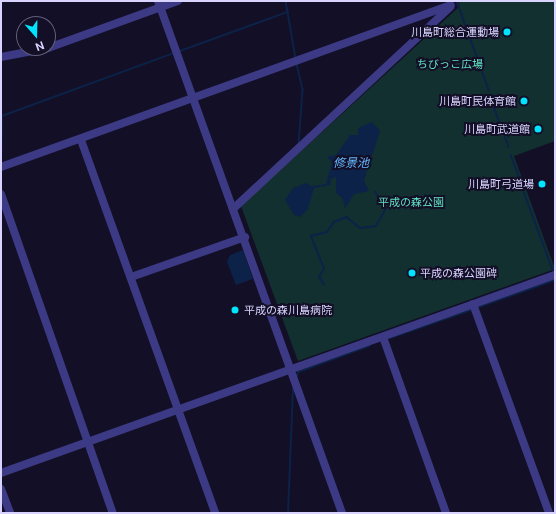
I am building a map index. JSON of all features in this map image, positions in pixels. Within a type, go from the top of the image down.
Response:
[{"type":"street","points":[[56,45],[159,4],[178,1]]},
{"type":"street","points":[[1,167],[81,140],[451,3]]},
{"type":"street","points":[[234,208],[451,3]]},
{"type":"street","points":[[159,4],[245,237],[342,513]]},
{"type":"street","points":[[1,57],[16,54]]},
{"type":"street","points":[[81,140],[215,513]]},
{"type":"street","points":[[1,194],[4,217],[113,513]]},
{"type":"street","points":[[131,277],[245,237]]},
{"type":"street","points":[[1,473],[555,275]]},
{"type":"street","points":[[473,304],[549,513]]},
{"type":"street","points":[[383,336],[446,513]]},
{"type":"street","points":[[1,489],[10,513]]},
{"type":"green space","name":"平成の森公園","points":[[458,1],[555,1],[555,141],[514,156],[555,269],[298,361],[241,206],[460,6]]},
{"type":"water","name":"修景池","points":[[372,122],[380,131],[364,180],[369,191],[354,194],[345,209],[343,199],[336,193],[336,177],[331,179],[330,186],[326,184],[332,162],[327,157],[336,155],[350,135],[358,135],[358,128]]},
{"type":"water","points":[[306,183],[314,188],[308,209],[300,217],[294,215],[285,200],[293,188]]},
{"type":"water","points":[[243,250],[253,279],[236,285],[227,262],[230,255]]},
{"type":"waterway","points":[[286,1],[296,59]]},
{"type":"waterway","points":[[457,1],[489,90]]},
{"type":"waterway","points":[[180,51],[288,12]]},
{"type":"waterway","points":[[1,157],[2,116],[174,53]]},
{"type":"waterway","points":[[297,64],[303,90],[299,144]]},
{"type":"waterway","points":[[492,101],[509,147]]},
{"type":"waterway","points":[[511,155],[521,181]]},
{"type":"waterway","points":[[1,170],[1,176]]},
{"type":"waterway","points":[[314,187],[326,185]]},
{"type":"waterway","points":[[523,189],[554,273]]},
{"type":"waterway","points":[[324,285],[319,277],[324,269],[311,236],[327,232],[334,222],[347,217],[360,228],[376,226],[386,209],[375,192]]},
{"type":"waterway","points":[[476,308],[555,280]]},
{"type":"waterway","points":[[390,338],[471,310]]},
{"type":"waterway","points":[[297,376],[298,372],[369,346]]},
{"type":"waterway","points":[[288,513],[293,389]]},
{"type":"place","name":"川島町総合運動場","points":[[507,32]]},
{"type":"place","name":"川島町民体育館","points":[[524,101]]},
{"type":"place","name":"川島町武道館","points":[[538,129]]},
{"type":"place","name":"川島町弓道場","points":[[542,184]]},
{"type":"place","name":"平成の森公園碑","points":[[412,273]]},
{"type":"place","name":"平成の森川島病院","points":[[235,310]]},
{"type":"park label","name":"ちびっこ広場","points":[[450,64]]}]
